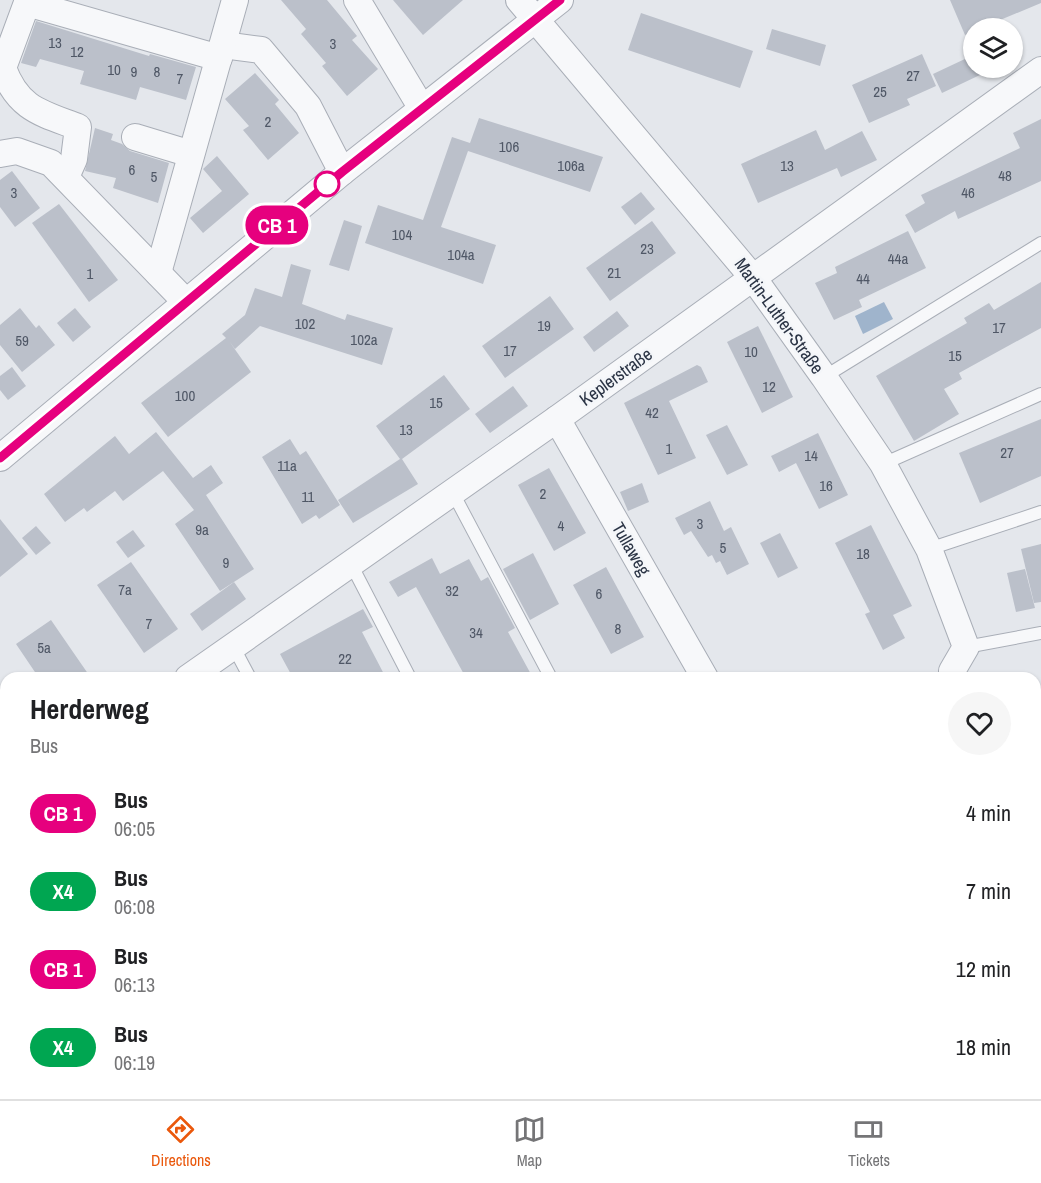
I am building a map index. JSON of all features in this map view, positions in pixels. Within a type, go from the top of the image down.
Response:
[{"type":"street","points":[[158,273],[235,0]]},
{"type":"street","points":[[357,0],[421,107]]},
{"type":"street","points":[[0,458],[185,300],[421,107],[527,9],[560,0]]},
{"type":"street","points":[[66,177],[74,159],[78,127],[33,110],[9,86],[3,68],[28,1],[221,52],[261,50],[308,106],[342,172]]},
{"type":"street","name":"Martin-Luther-Straße","points":[[527,9],[753,279],[824,377],[883,464],[929,549],[966,646]]},
{"type":"street","name":"Keplerstraße","points":[[196,672],[557,419],[1041,70]]},
{"type":"street","points":[[135,137],[191,154]]},
{"type":"street","points":[[0,154],[17,151],[51,164],[185,300]]},
{"type":"street","name":"Tullaweg","points":[[557,419],[702,672]]},
{"type":"street","points":[[952,671],[966,646]]},
{"type":"lane","points":[[824,377],[1041,243]]},
{"type":"lane","points":[[883,464],[1041,394]]},
{"type":"lane","points":[[453,493],[548,672]]},
{"type":"lane","points":[[929,549],[1041,512]]},
{"type":"lane","points":[[351,564],[407,672]]},
{"type":"lane","points":[[966,646],[1041,633]]},
{"type":"lane","points":[[233,646],[247,672]]},
{"type":"water","points":[[884,302],[893,319],[863,334],[855,316]]},
{"type":"building","points":[[281,0],[327,0],[357,36],[352,40],[378,69],[347,96],[322,66],[326,63],[301,34],[306,29]]},
{"type":"building","points":[[393,0],[463,0],[423,35]]},
{"type":"building","points":[[950,0],[1041,0],[1041,3],[1005,18],[963,18],[963,30]]},
{"type":"building","points":[[641,13],[753,51],[740,88],[628,50]]},
{"type":"building","points":[[36,21],[149,56],[150,54],[196,67],[186,100],[140,87],[136,100],[80,84],[84,71],[40,59],[36,67],[21,63]]},
{"type":"building","points":[[772,29],[826,45],[820,66],[766,49]]},
{"type":"building","points":[[922,54],[936,86],[907,99],[910,105],[869,123],[852,85]]},
{"type":"building","points":[[963,60],[963,78],[974,78],[942,93],[933,74]]},
{"type":"building","points":[[255,73],[279,100],[275,104],[299,133],[268,160],[243,130],[249,126],[225,99]]},
{"type":"building","points":[[479,118],[603,157],[590,192],[468,151],[441,227],[496,245],[483,284],[365,243],[378,205],[423,220],[452,137],[470,143]]},
{"type":"building","points":[[1041,119],[1041,181],[958,219],[955,211],[915,233],[905,215],[925,203],[921,195],[1020,148],[1013,133]]},
{"type":"building","points":[[95,128],[113,134],[111,140],[122,144],[130,151],[169,163],[158,203],[113,188],[116,178],[85,171]]},
{"type":"building","points":[[816,130],[825,150],[862,131],[877,160],[841,177],[837,168],[758,203],[741,164]]},
{"type":"building","points":[[217,156],[249,194],[203,233],[190,218],[222,191],[203,169]]},
{"type":"building","points":[[12,171],[40,208],[15,227],[0,207],[0,180]]},
{"type":"building","points":[[641,192],[655,209],[635,225],[621,207]]},
{"type":"building","points":[[59,204],[118,280],[89,302],[32,223]]},
{"type":"building","points":[[344,220],[362,226],[349,271],[329,265]]},
{"type":"building","points":[[652,221],[676,253],[610,301],[586,268]]},
{"type":"building","points":[[908,231],[926,268],[859,300],[862,307],[834,320],[815,283],[837,273],[835,267]]},
{"type":"building","points":[[291,264],[311,270],[302,304],[345,320],[347,314],[393,328],[382,365],[260,326],[235,349],[229,341],[251,372],[168,437],[141,403],[226,338],[222,334],[245,315],[255,288],[282,297]]},
{"type":"building","points":[[1041,282],[1041,328],[959,373],[962,379],[944,389],[959,414],[914,441],[876,376],[967,323],[964,318],[989,303],[994,310]]},
{"type":"building","points":[[550,296],[574,329],[505,378],[482,346]]},
{"type":"building","points":[[20,308],[36,328],[39,325],[55,345],[22,372],[0,345],[0,325]]},
{"type":"building","points":[[75,308],[91,327],[73,342],[57,323]]},
{"type":"building","points":[[617,311],[629,326],[594,352],[583,337]]},
{"type":"building","points":[[758,326],[793,397],[762,413],[727,342]]},
{"type":"building","points":[[697,365],[701,367],[708,382],[669,401],[696,458],[658,475],[624,403]]},
{"type":"building","points":[[12,367],[26,386],[8,400],[0,390],[0,376]]},
{"type":"building","points":[[444,375],[470,409],[402,459],[418,484],[353,523],[338,500],[400,459],[376,426]]},
{"type":"building","points":[[513,386],[528,406],[490,433],[475,414]]},
{"type":"building","points":[[1041,419],[1041,476],[980,503],[959,453]]},
{"type":"building","points":[[727,425],[748,465],[727,475],[706,435]]},
{"type":"building","points":[[156,432],[193,478],[211,465],[223,483],[206,495],[254,569],[220,591],[175,524],[194,510],[163,471],[123,501],[115,491],[87,512],[84,508],[65,522],[44,494],[115,436],[129,454]]},
{"type":"building","points":[[818,433],[848,495],[819,509],[796,463],[779,472],[771,456]]},
{"type":"building","points":[[290,439],[300,455],[306,451],[340,505],[319,519],[316,515],[302,524],[262,457]]},
{"type":"building","points":[[549,468],[586,533],[554,551],[518,485]]},
{"type":"building","points":[[642,483],[649,502],[628,511],[620,492]]},
{"type":"building","points":[[710,501],[724,531],[731,527],[749,564],[727,575],[720,561],[716,563],[712,555],[708,557],[691,531],[684,535],[675,518]]},
{"type":"building","points":[[0,519],[28,554],[0,577]]},
{"type":"building","points":[[871,525],[912,606],[893,615],[905,638],[883,650],[865,614],[870,612],[835,543]]},
{"type":"building","points":[[36,526],[51,543],[36,555],[22,538]]},
{"type":"building","points":[[133,530],[145,546],[128,558],[116,542]]},
{"type":"building","points":[[780,533],[798,568],[778,578],[760,543]]},
{"type":"building","points":[[1041,544],[1041,602],[1034,603],[1021,549]]},
{"type":"building","points":[[533,553],[559,604],[530,620],[503,569]]},
{"type":"building","points":[[432,558],[440,574],[469,559],[481,581],[488,577],[515,628],[508,632],[530,672],[463,672],[416,587],[398,597],[389,582]]},
{"type":"building","points":[[131,562],[178,629],[144,653],[97,585]]},
{"type":"building","points":[[606,567],[644,637],[611,654],[573,585]]},
{"type":"building","points":[[1025,569],[1035,608],[1016,612],[1007,573]]},
{"type":"building","points":[[234,582],[246,599],[202,631],[190,614]]},
{"type":"building","points":[[363,609],[373,627],[362,632],[383,672],[290,672],[280,654]]},
{"type":"building","points":[[51,620],[87,672],[35,672],[16,644]]},
{"type":"bus line","points":[[0,458],[185,300],[421,107],[560,0]]}]
